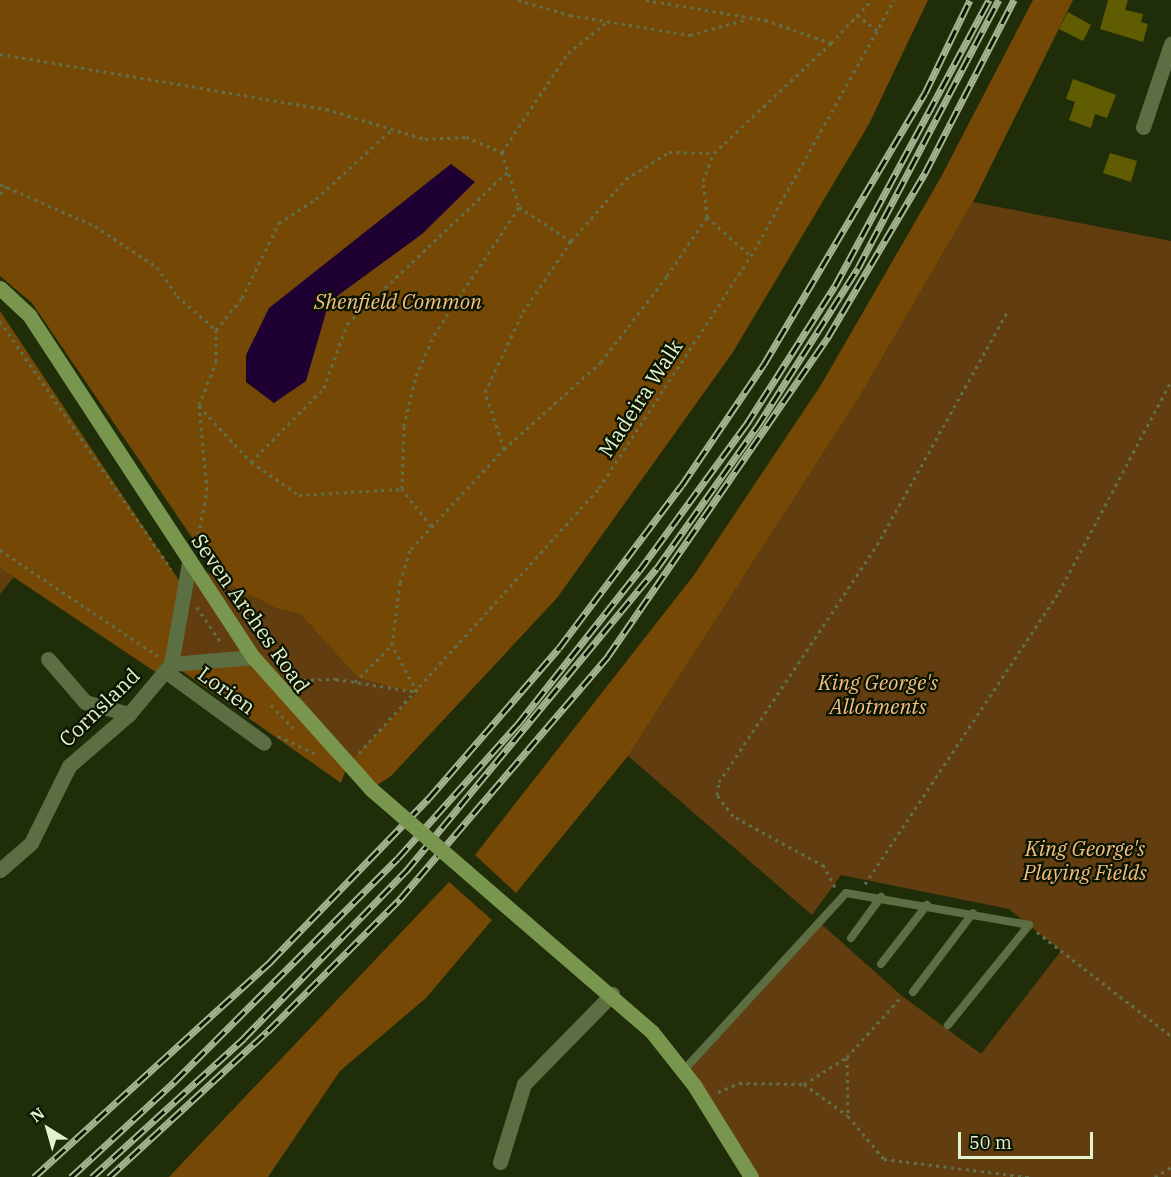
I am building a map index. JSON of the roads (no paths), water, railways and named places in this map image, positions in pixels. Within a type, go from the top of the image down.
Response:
[{"type":"street","points":[[1143,127],[1171,44]]},
{"type":"street","name":"Seven Arches Road","points":[[0,288],[29,315],[189,563],[270,680],[347,766],[371,789],[612,994],[683,1071],[751,1177]]},
{"type":"street","points":[[189,563],[168,668],[253,657]]},
{"type":"street","points":[[48,659],[85,702],[129,714]]},
{"type":"street","name":"Cornsland","points":[[0,870],[31,843],[69,766],[129,714],[168,668]]},
{"type":"street","name":"Lorien","points":[[168,668],[264,743]]},
{"type":"street","points":[[500,1162],[524,1084],[612,994]]},
{"type":"lane","points":[[683,1071],[829,908],[854,892],[1029,925],[948,1025]]},
{"type":"lane","points":[[851,938],[881,897]]},
{"type":"lane","points":[[881,964],[927,905]]},
{"type":"lane","points":[[913,992],[973,913]]},
{"type":"railway","points":[[34,1177],[271,961],[429,798],[559,648],[682,485],[764,364],[925,93],[970,0]]},
{"type":"railway","points":[[71,1177],[175,1081],[398,858],[518,724],[639,571],[746,425],[835,286],[989,0]]},
{"type":"railway","points":[[92,1177],[244,1038],[406,871],[657,568],[757,427],[858,268],[999,0]]},
{"type":"railway","points":[[109,1177],[268,1031],[400,899],[608,656],[828,337],[925,173],[1014,0]]},
{"type":"park label","name":"Shenfield Common","points":[[398,301]]},
{"type":"park label","name":"King George's Allotments","points":[[878,694]]},
{"type":"park label","name":"King George's Playing Fields","points":[[1085,860]]}]
